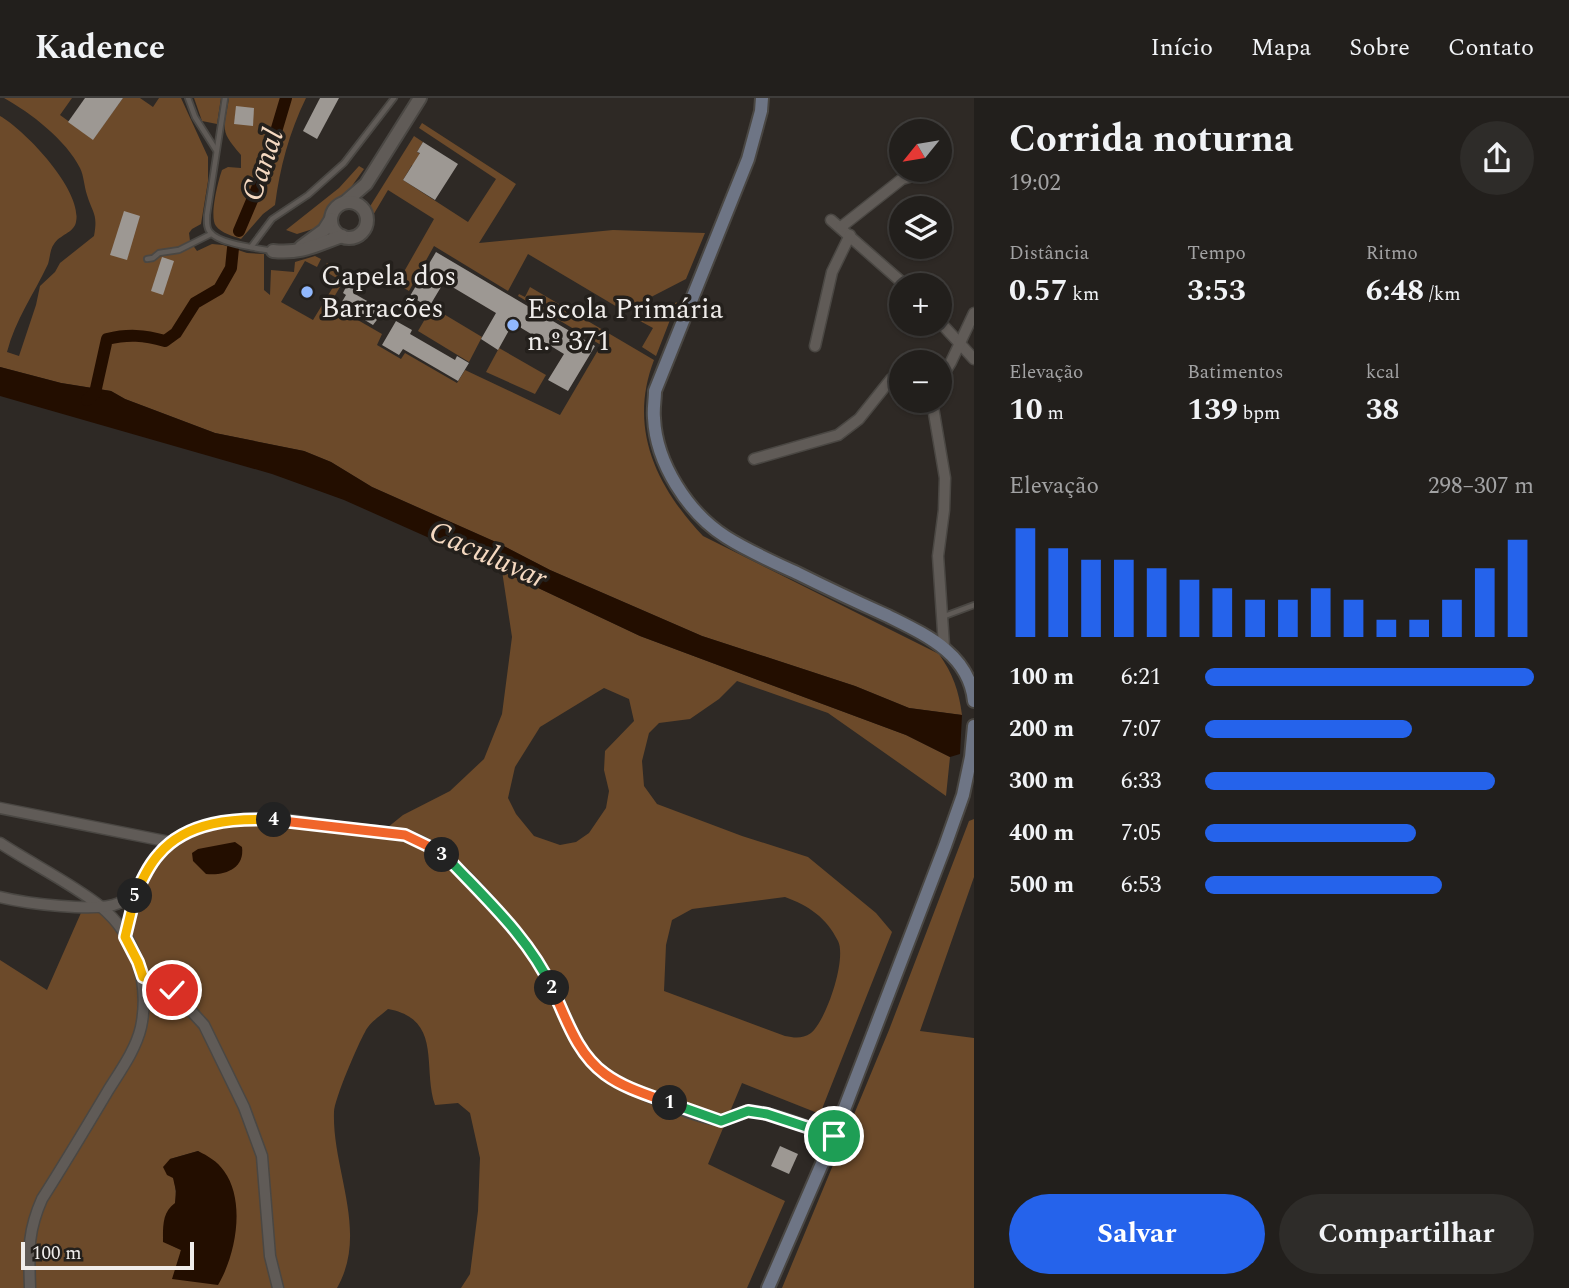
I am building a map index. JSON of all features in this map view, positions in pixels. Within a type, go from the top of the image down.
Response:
[{"type":"main road","points":[[762,98],[748,159],[655,391],[654,418],[665,465],[703,519],[725,536],[944,646],[960,666],[972,688],[974,701]]},
{"type":"main road","points":[[768,1288],[834,1136],[941,857],[963,795],[974,726]]},
{"type":"street","points":[[291,253],[315,237],[331,219],[335,208],[366,184],[420,98]]},
{"type":"street","points":[[841,227],[898,182]]},
{"type":"street","points":[[331,219],[335,230],[342,236],[350,238],[361,233],[367,223],[366,184]]},
{"type":"street","points":[[345,202],[357,203],[365,212]]},
{"type":"street","points":[[831,220],[892,273]]},
{"type":"street","points":[[815,346],[832,272],[850,235]]},
{"type":"street","points":[[273,251],[291,253],[309,250],[342,236]]},
{"type":"street","points":[[952,358],[974,313]]},
{"type":"street","points":[[952,335],[974,359]]},
{"type":"street","points":[[754,459],[838,435],[859,419],[889,382]]},
{"type":"street","points":[[934,413],[945,478],[938,556],[944,646]]},
{"type":"street","points":[[0,808],[170,842]]},
{"type":"street","points":[[0,897],[37,904],[101,907],[119,903],[130,895],[170,842],[219,821],[247,818],[288,820],[405,835],[432,848],[453,864],[522,940],[545,973],[574,1037],[588,1058],[605,1074],[627,1087],[705,1117],[721,1121],[748,1111],[767,1114],[834,1136]]},
{"type":"street","points":[[0,843],[101,907],[125,937],[138,962],[145,996],[141,1029],[128,1058],[42,1199],[32,1223],[29,1245],[30,1288]]},
{"type":"street","points":[[125,937],[134,898],[144,876]]},
{"type":"street","points":[[143,977],[160,982],[172,990],[204,1025],[244,1107],[262,1156],[270,1256],[278,1288]]},
{"type":"lane","points":[[188,98],[195,117],[216,150]]},
{"type":"lane","points":[[225,98],[207,228],[211,234],[222,239],[273,251]]},
{"type":"lane","points":[[251,247],[272,219],[308,195],[344,163],[394,98]]},
{"type":"lane","points":[[147,259],[159,253],[179,250],[211,234]]},
{"type":"lane","points":[[942,617],[974,606]]},
{"type":"shaded area","points":[[4,98],[72,98],[60,115],[93,139],[123,98],[140,98],[153,107],[159,98],[181,98],[208,157],[208,181],[201,224],[189,233],[190,241],[197,251],[212,244],[247,253],[264,254],[264,290],[270,295],[271,270],[294,272],[295,262],[315,256],[321,259],[317,267],[305,261],[281,302],[313,320],[338,279],[323,270],[327,263],[347,275],[330,304],[382,334],[377,345],[401,359],[405,353],[457,383],[465,370],[560,415],[601,345],[518,296],[519,294],[525,297],[530,287],[654,360],[644,409],[646,432],[651,455],[660,476],[686,517],[703,536],[939,654],[955,683],[962,715],[909,708],[855,686],[702,636],[550,570],[498,543],[372,487],[331,462],[304,451],[215,433],[125,399],[111,391],[61,383],[0,367],[0,116],[23,134],[50,163],[71,194],[76,209],[75,226],[53,246],[48,264],[20,318],[7,352],[19,356],[40,286],[55,272],[60,263],[94,236],[95,223],[81,171],[66,147],[47,128]]},
{"type":"shaded area","points":[[194,98],[221,98],[217,124],[202,121]]},
{"type":"shaded area","points":[[229,98],[306,98],[286,150],[275,205],[263,214],[241,239],[218,228],[213,215],[222,170],[228,167],[241,168],[241,155],[229,140],[225,129]]},
{"type":"shaded area","points":[[422,123],[516,184],[479,243],[613,230],[705,233],[686,279],[624,311],[528,254],[508,291],[434,246],[409,291],[397,284],[434,219],[388,190],[372,217],[369,208],[414,136],[423,142],[417,152],[439,166],[431,177],[412,165],[403,180],[468,222],[496,179],[419,128]]},
{"type":"shaded area","points":[[359,166],[364,169],[344,197],[333,205],[329,215],[316,228],[297,234],[286,230],[339,188]]},
{"type":"shaded area","points":[[677,302],[656,356],[642,347],[653,328],[640,321]]},
{"type":"shaded area","points":[[432,307],[482,337],[469,362],[418,331]]},
{"type":"shaded area","points":[[499,348],[546,375],[535,394],[486,372]]},
{"type":"shaded area","points":[[502,571],[640,636],[906,735],[950,757],[946,796],[828,713],[737,681],[719,699],[690,719],[659,723],[649,733],[642,761],[644,786],[657,804],[808,857],[876,913],[892,932],[820,1114],[742,1083],[708,1164],[785,1201],[747,1288],[461,1288],[470,1274],[478,1211],[480,1158],[470,1113],[458,1103],[435,1105],[424,1034],[417,1023],[405,1014],[388,1009],[365,1032],[335,1106],[335,1134],[350,1223],[346,1267],[337,1288],[0,1288],[0,960],[47,990],[84,906],[101,907],[125,936],[158,854],[191,831],[247,819],[382,832],[403,815],[450,791],[484,759],[502,714],[512,637]],"holes":[[[604,688],[629,699],[634,721],[605,751],[604,770],[609,791],[606,808],[589,833],[576,842],[560,845],[534,836],[516,814],[508,798],[515,767],[540,727]],[[785,897],[802,904],[822,919],[838,941],[840,961],[829,1003],[811,1033],[798,1037],[785,1036],[664,991],[666,945],[672,920],[692,909]],[[198,1151],[217,1166],[230,1185],[236,1217],[174,1269],[179,1262],[181,1250],[163,1241],[176,1199],[170,1159]]]},
{"type":"shaded area","points":[[974,819],[974,877],[920,1031],[974,1038],[974,1288],[782,1288],[889,1030],[969,821]]},
{"type":"water","name":"Caculuvar","points":[[0,367],[61,383],[111,391],[125,399],[215,433],[304,451],[331,462],[372,487],[498,543],[550,570],[702,636],[855,686],[909,708],[962,715],[960,754],[950,757],[906,735],[640,636],[344,500],[272,474],[0,396]]},
{"type":"water","points":[[235,842],[242,847],[242,855],[232,870],[220,874],[206,874],[193,861],[192,853],[198,849]]},
{"type":"water","points":[[198,1151],[221,1167],[231,1183],[235,1197],[237,1212],[234,1244],[218,1285],[172,1279],[181,1250],[163,1242],[164,1220],[175,1203],[176,1191],[173,1178],[167,1175],[163,1167],[170,1159]]},
{"type":"building","points":[[85,98],[123,98],[93,140],[68,122]]},
{"type":"building","points":[[320,98],[339,98],[317,139],[303,131]]},
{"type":"building","points":[[236,106],[254,108],[253,126],[234,124]]},
{"type":"building","points":[[423,142],[458,164],[435,200],[403,180],[420,153],[417,152]]},
{"type":"building","points":[[124,211],[140,216],[127,260],[110,255]]},
{"type":"building","points":[[436,252],[595,346],[568,391],[548,380],[564,354],[513,323],[498,350],[481,339],[496,313],[444,282],[429,307],[410,296]]},
{"type":"building","points":[[162,257],[174,261],[163,295],[151,291]]},
{"type":"building","points":[[347,285],[357,291],[355,294],[374,305],[375,301],[386,308],[373,325],[340,305],[346,295],[343,293]]},
{"type":"building","points":[[396,321],[412,330],[410,334],[455,360],[457,356],[469,363],[458,381],[403,349],[399,355],[382,345]]},
{"type":"building","points":[[780,1146],[798,1154],[789,1174],[771,1166]]},
{"type":"waterway","name":"Canal","points":[[239,231],[264,172],[286,98]]},
{"type":"waterway","name":"Canal","points":[[87,400],[95,393],[107,339],[136,336],[165,341],[176,333],[195,303],[219,289],[231,268],[233,248]]},
{"type":"place","name":"Capela dos Barracões","points":[[307,292]]},
{"type":"place","name":"Escola Primária n.º 371","points":[[513,325]]},
{"type":"route","points":[[172,990],[160,982],[143,977],[125,937],[134,898],[144,876],[170,842],[219,821],[247,818],[288,820],[405,835],[432,848],[453,864],[522,940],[545,973],[574,1037],[588,1058],[605,1074],[627,1087],[705,1117],[721,1121],[748,1111],[767,1114],[834,1136]]}]
